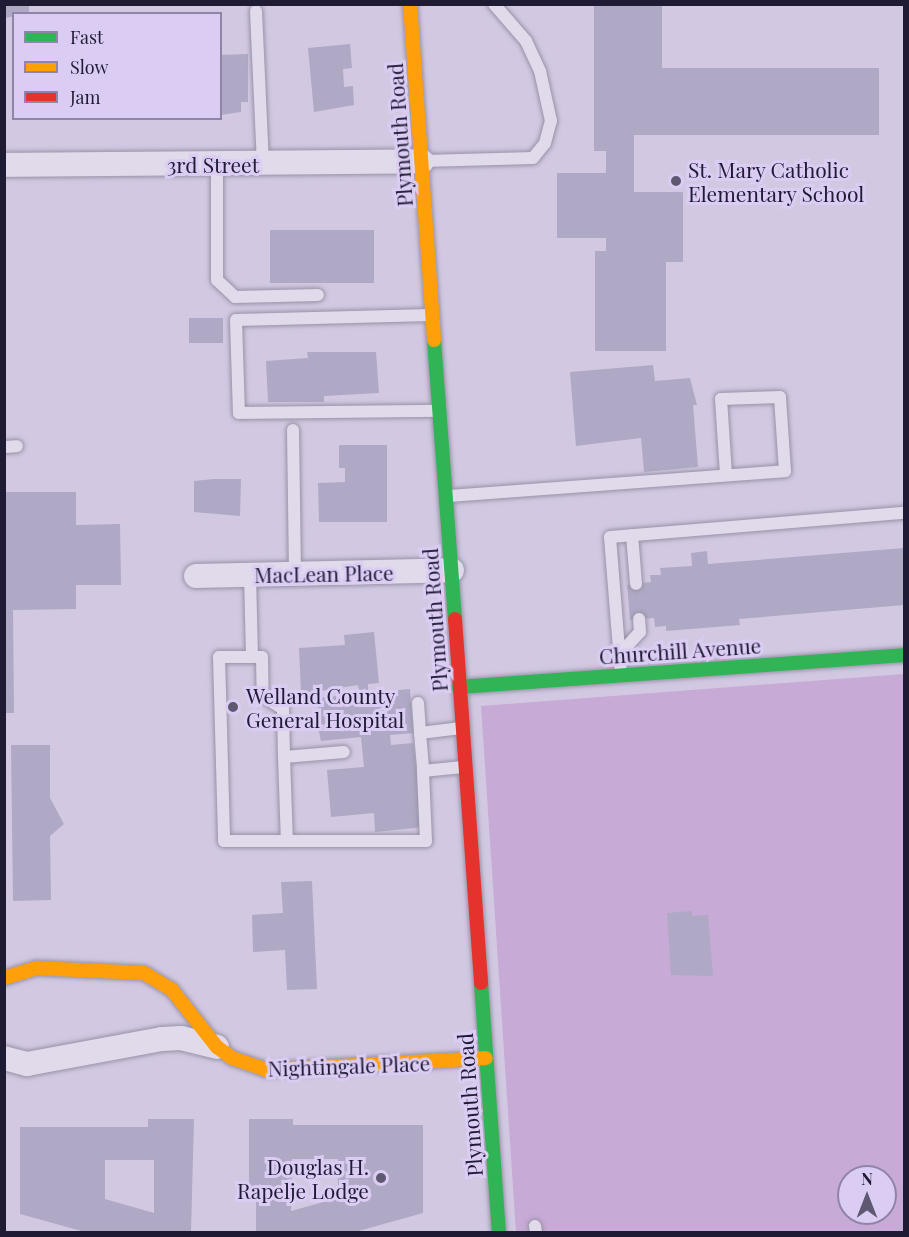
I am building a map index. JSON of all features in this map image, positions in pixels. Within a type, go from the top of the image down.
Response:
[{"type":"street","name":"Plymouth Road","points":[[410,4],[499,1233]]},
{"type":"street","name":"3rd Street","points":[[4,165],[217,165],[422,161]]},
{"type":"street","name":"MacLean Place","points":[[196,576],[452,570]]},
{"type":"street","name":"Churchill Avenue","points":[[459,687],[904,655]]},
{"type":"street","name":"Nightingale Place","points":[[4,978],[36,968],[144,973],[172,990],[218,1047]]},
{"type":"street","name":"Nightingale Place","points":[[4,1058],[27,1064],[162,1039],[181,1038],[218,1047],[248,1065],[283,1071],[486,1058]]},
{"type":"lane","points":[[422,161],[533,158],[545,143],[551,121],[540,70],[526,41],[494,4]]},
{"type":"lane","points":[[255,10],[263,164]]},
{"type":"lane","points":[[217,165],[217,280],[235,297],[318,295]]},
{"type":"lane","points":[[432,315],[236,320],[239,413],[440,411]]},
{"type":"lane","points":[[447,496],[785,471],[780,398],[721,399],[726,475]]},
{"type":"lane","points":[[293,430],[295,573]]},
{"type":"lane","points":[[621,675],[610,537],[904,513]]},
{"type":"lane","points":[[632,535],[636,584]]},
{"type":"lane","points":[[250,575],[252,657]]},
{"type":"lane","points":[[619,655],[640,632],[639,619]]},
{"type":"lane","points":[[287,841],[283,709],[263,696],[262,657],[219,657],[224,841],[287,841],[426,841],[418,703]]},
{"type":"lane","points":[[420,733],[462,728]]},
{"type":"lane","points":[[284,757],[344,752]]},
{"type":"lane","points":[[423,771],[465,767]]},
{"type":"shaded area","points":[[904,674],[904,1232],[516,1232],[481,706]]},
{"type":"building","points":[[4,4],[29,4],[29,12],[12,12],[12,17],[4,18]]},
{"type":"building","points":[[594,4],[662,4],[662,68],[879,68],[879,135],[634,135],[634,192],[683,192],[683,262],[666,262],[666,351],[595,351],[595,251],[606,251],[606,238],[557,238],[557,173],[606,173],[606,151],[594,151]]},
{"type":"building","points":[[350,44],[352,68],[343,69],[344,87],[353,86],[354,105],[314,112],[308,48]]},
{"type":"building","points":[[248,54],[248,102],[241,102],[241,112],[222,115],[222,55]]},
{"type":"building","points":[[270,230],[374,230],[374,283],[270,283]]},
{"type":"building","points":[[189,318],[223,318],[223,343],[189,343]]},
{"type":"building","points":[[307,352],[376,352],[379,393],[324,396],[324,402],[268,402],[266,361],[308,358]]},
{"type":"building","points":[[653,365],[655,381],[690,378],[697,405],[693,405],[698,467],[644,472],[641,438],[576,446],[570,372]]},
{"type":"building","points":[[339,445],[387,445],[387,522],[319,522],[318,483],[345,482],[345,468],[339,468]]},
{"type":"building","points":[[241,479],[240,516],[194,512],[194,481]]},
{"type":"building","points":[[4,492],[76,492],[76,525],[120,524],[121,585],[76,585],[76,609],[13,610],[14,713],[4,713]]},
{"type":"building","points":[[904,548],[904,605],[739,619],[740,625],[666,631],[666,626],[655,627],[654,618],[630,620],[627,585],[651,582],[650,575],[661,575],[660,568],[692,566],[691,553],[707,551],[708,564]]},
{"type":"building","points":[[374,632],[379,683],[368,684],[368,693],[410,689],[413,733],[390,735],[391,745],[413,743],[424,827],[375,832],[374,813],[331,817],[327,770],[364,767],[361,737],[321,741],[315,713],[319,713],[317,698],[359,694],[358,685],[301,694],[299,648],[345,645],[344,635]]},
{"type":"building","points":[[11,745],[50,745],[50,798],[64,824],[50,836],[51,900],[13,901]]},
{"type":"building","points":[[312,881],[317,989],[287,990],[285,950],[253,952],[252,915],[283,913],[281,882]]},
{"type":"building","points":[[692,911],[692,916],[708,915],[713,976],[671,975],[667,913]]},
{"type":"building","name":"Douglas H. Rapelje Lodge","points":[[148,1119],[194,1119],[191,1232],[85,1232],[20,1214],[20,1127],[148,1127]],"holes":[[[105,1160],[154,1160],[154,1213],[105,1199]]]},
{"type":"building","name":"Douglas H. Rapelje Lodge","points":[[249,1119],[293,1119],[293,1125],[423,1125],[423,1213],[355,1232],[256,1232],[256,1198],[249,1198]],"holes":[[[292,1159],[338,1159],[338,1198],[291,1211]]]},
{"type":"traffic: fast","points":[[434,340],[455,619]]},
{"type":"traffic: fast","points":[[459,687],[904,655]]},
{"type":"traffic: fast","points":[[481,983],[499,1232]]},
{"type":"traffic: slow","points":[[410,4],[434,340]]},
{"type":"traffic: slow","points":[[4,978],[36,968],[144,973],[172,990],[217,1047],[232,1058],[266,1070],[486,1058]]},
{"type":"traffic: jam","points":[[455,619],[481,983]]},
{"type":"place","name":"St. Mary Catholic Elementary School","points":[[676,181]]},
{"type":"place","name":"Welland County General Hospital","points":[[233,707]]},
{"type":"place","name":"Douglas H. Rapelje Lodge","points":[[381,1178]]}]
